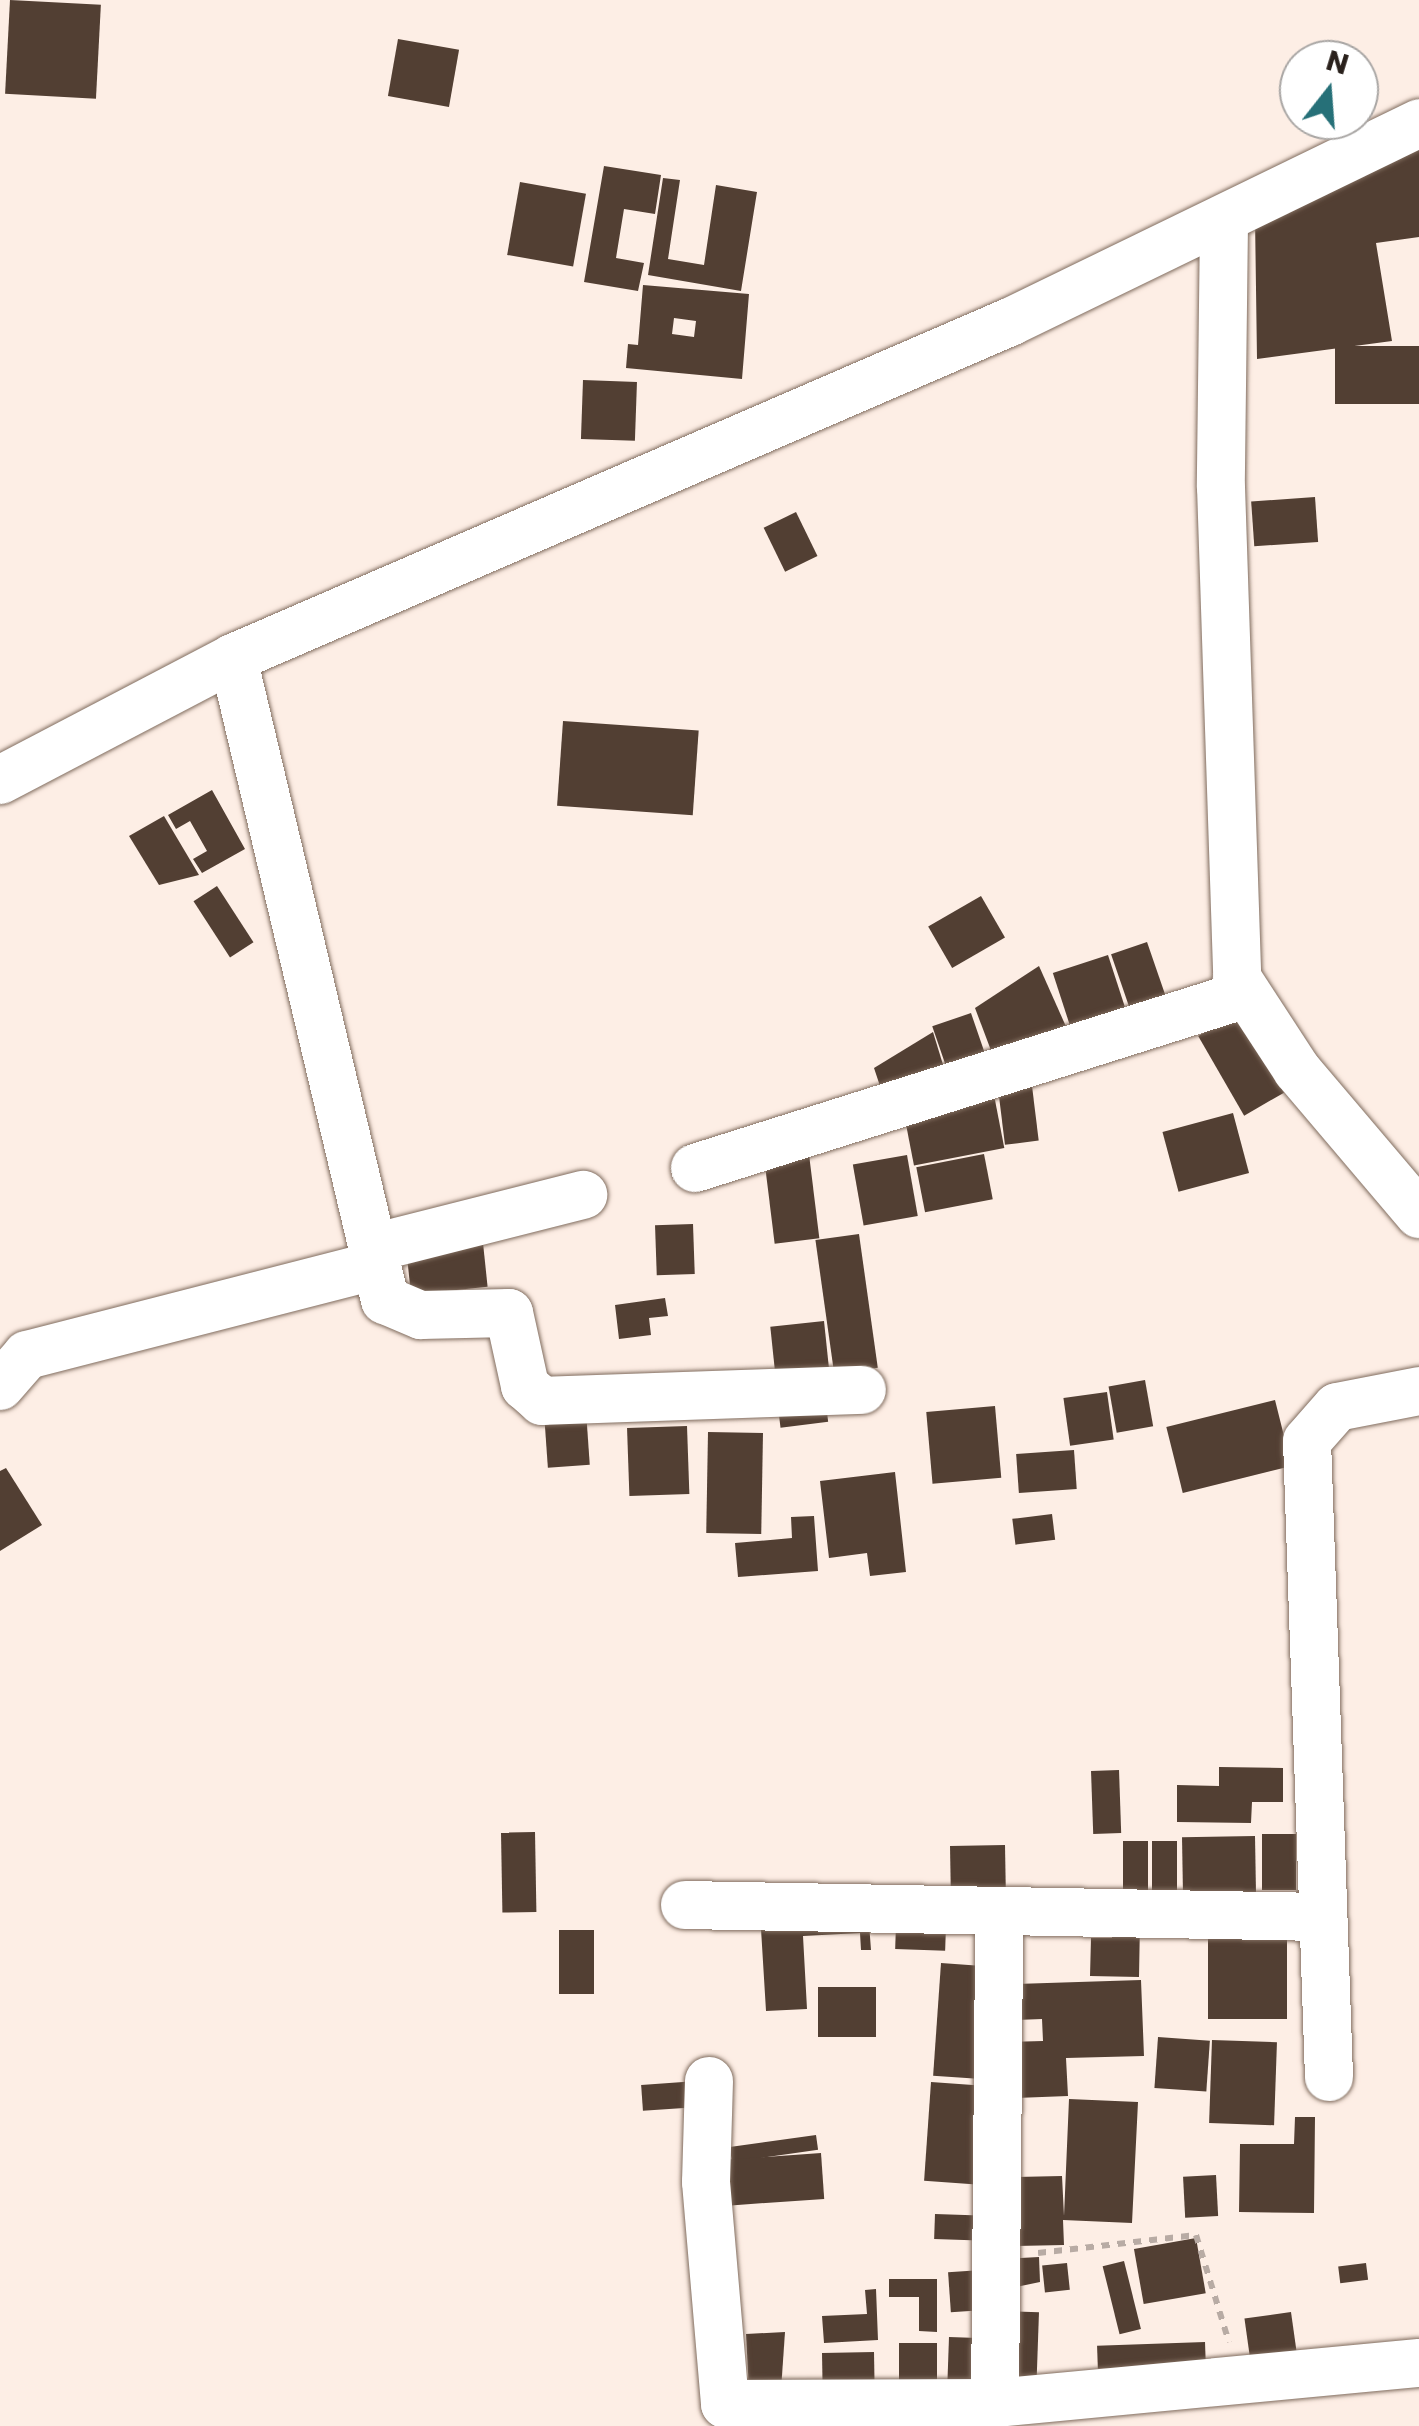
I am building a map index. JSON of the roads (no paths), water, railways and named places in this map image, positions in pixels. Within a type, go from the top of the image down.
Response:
[{"type":"street","points":[[0,780],[234,658],[1224,223],[1419,123]]},
{"type":"street","points":[[1224,223],[1221,486],[1233,947],[1242,994],[1419,1214]]},
{"type":"street","points":[[234,658],[385,1300],[407,1313],[510,1313],[535,1399],[862,1390]]},
{"type":"street","points":[[695,1168],[1242,994]]},
{"type":"street","points":[[0,1386],[27,1355],[582,1195]]},
{"type":"street","points":[[1329,2077],[1307,1441],[1337,1407],[1419,1391]]},
{"type":"street","points":[[685,1906],[1322,1916]]},
{"type":"street","points":[[995,2403],[992,2256],[999,1911]]},
{"type":"street","points":[[710,2080],[706,2182],[725,2404],[995,2403],[1242,2384],[1419,2363]]}]
